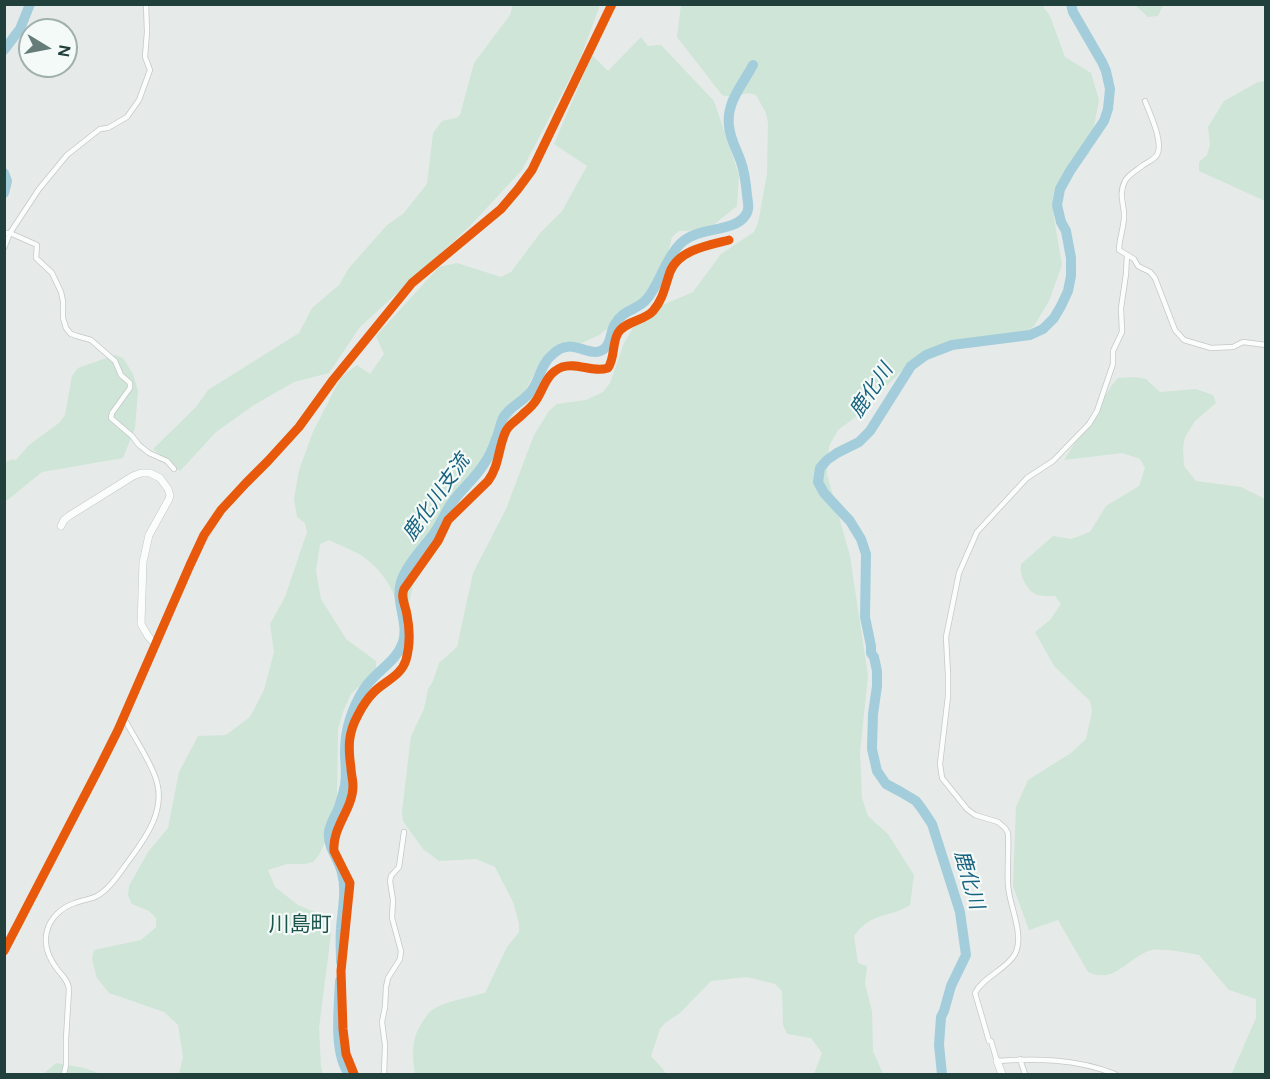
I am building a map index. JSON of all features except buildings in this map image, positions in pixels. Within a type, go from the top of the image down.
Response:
[{"type":"street","points":[[4,248],[7,233],[67,155],[99,129],[108,128],[127,117],[139,100],[150,70],[145,57],[146,4]]},
{"type":"street","points":[[4,951],[124,718],[200,544],[221,510],[299,427],[333,380],[412,283],[501,209],[525,180],[532,170],[612,4]]},
{"type":"street","points":[[1145,101],[1160,148],[1153,160],[1144,164],[1124,183],[1121,198],[1124,214],[1119,250],[1134,259],[1138,266],[1150,272],[1155,278],[1175,330],[1184,340],[1211,348],[1233,347],[1243,342],[1266,345]]},
{"type":"street","points":[[7,233],[36,245],[36,258],[52,273],[61,292],[66,328],[71,334],[91,340],[115,361],[121,375],[130,383],[130,388],[112,412],[111,418],[132,436],[139,446],[167,461],[174,469]]},
{"type":"street","points":[[354,1074],[346,1054],[341,971],[350,883],[333,847],[336,831],[350,802],[353,786],[348,748],[351,729],[369,698],[396,676],[406,660],[409,642],[408,615],[402,594],[404,589],[438,541],[448,520],[493,474],[504,433],[537,399],[547,378],[564,366],[602,371],[608,368],[620,330],[652,312],[661,299],[671,268],[677,261],[698,249],[729,240]]},
{"type":"street","points":[[1002,1074],[985,1029],[975,993],[978,987],[1010,960],[1015,954],[1018,943],[1017,926],[1009,897],[1008,833],[998,822],[975,815],[967,809],[942,778],[940,764],[948,696],[946,637],[959,573],[977,532],[1027,478],[1060,454],[1089,424],[1097,411],[1113,364],[1113,351],[1122,332],[1121,308],[1127,255]]},
{"type":"street","points":[[61,526],[69,516],[133,476],[150,473],[164,482],[170,495],[169,499],[149,535],[143,562],[141,624],[143,630],[155,644]]},
{"type":"street","points":[[64,1074],[69,989],[48,953],[47,928],[66,907],[99,895],[110,885],[149,831],[155,819],[158,803],[157,780],[124,718]]},
{"type":"street","points":[[384,1074],[385,1045],[382,1022],[386,987],[388,978],[400,959],[401,951],[392,918],[393,900],[390,880],[399,867],[404,832]]},
{"type":"street","points":[[1020,1059],[1025,1074]]},
{"type":"street","points":[[997,1061],[1036,1059],[1067,1062],[1115,1074]]},
{"type":"green space","points":[[513,5],[600,5],[580,59],[522,170],[469,227],[360,327],[329,373],[294,382],[254,405],[216,432],[180,471],[153,449],[196,407],[208,390],[299,333],[312,308],[339,285],[349,268],[387,225],[403,214],[427,184],[433,133],[442,121],[460,115],[474,63],[510,15]]},
{"type":"green space","points":[[681,5],[1042,5],[1050,16],[1065,57],[1091,73],[1099,100],[1089,153],[1066,182],[1057,200],[1054,218],[1062,265],[1049,301],[1034,326],[1019,337],[1001,337],[925,356],[901,371],[861,413],[838,430],[829,446],[827,474],[850,556],[868,676],[860,752],[862,798],[868,816],[888,834],[914,875],[910,905],[874,919],[854,936],[858,963],[867,966],[865,984],[872,1011],[873,1051],[883,1074],[814,1074],[822,1053],[811,1038],[787,1034],[783,1025],[782,991],[775,984],[747,977],[711,981],[680,1013],[665,1023],[660,1029],[651,1056],[666,1074],[415,1074],[414,1040],[427,1015],[443,1005],[485,993],[507,947],[519,932],[513,902],[495,867],[476,859],[439,861],[423,849],[403,821],[402,811],[411,736],[424,709],[428,689],[439,663],[457,647],[473,573],[506,509],[534,435],[549,411],[557,404],[586,400],[603,392],[610,383],[624,343],[634,326],[658,307],[693,292],[721,254],[754,232],[758,223],[767,174],[768,123],[766,113],[756,95],[722,95],[677,37]]},
{"type":"green space","points":[[1135,5],[1163,5],[1158,16],[1148,17]]},
{"type":"green space","points":[[641,37],[648,46],[661,45],[714,101],[739,175],[737,206],[707,230],[679,231],[672,237],[659,290],[599,335],[582,343],[556,348],[541,360],[496,449],[445,505],[419,560],[408,607],[399,612],[390,587],[380,572],[366,559],[329,540],[320,544],[316,571],[321,599],[346,639],[376,661],[376,670],[351,694],[338,729],[337,798],[331,829],[319,855],[313,862],[287,864],[268,870],[275,887],[298,905],[324,916],[331,934],[319,1028],[323,1074],[179,1074],[183,1057],[178,1025],[164,1012],[109,993],[97,978],[92,959],[94,950],[141,940],[156,927],[156,918],[149,911],[132,904],[128,895],[129,886],[148,852],[168,828],[179,772],[198,736],[226,735],[250,717],[264,690],[274,652],[270,624],[285,597],[307,532],[305,523],[297,517],[294,499],[299,470],[313,432],[341,377],[357,365],[370,374],[384,354],[376,336],[439,267],[457,263],[501,277],[511,272],[541,232],[562,211],[587,166],[554,144],[592,55],[608,71]]},
{"type":"green space","points":[[1266,81],[1265,201],[1199,171],[1199,162],[1207,155],[1210,145],[1208,127],[1224,101],[1258,82]]},
{"type":"green space","points":[[115,355],[123,358],[133,374],[138,391],[135,428],[123,458],[42,472],[5,502],[5,462],[14,459],[15,461],[29,445],[59,423],[65,415],[72,376],[78,368]]},
{"type":"green space","points":[[1118,378],[1146,379],[1160,392],[1196,389],[1213,395],[1216,403],[1195,421],[1185,437],[1184,466],[1196,481],[1241,487],[1265,499],[1265,1074],[1232,1073],[1256,1018],[1256,999],[1229,990],[1199,955],[1152,950],[1106,975],[1088,972],[1058,920],[1029,930],[1013,886],[1016,807],[1028,780],[1071,753],[1086,739],[1092,711],[1090,701],[1054,666],[1035,632],[1050,620],[1061,604],[1055,596],[1041,596],[1031,591],[1022,576],[1021,564],[1053,536],[1071,539],[1090,532],[1106,506],[1139,486],[1145,468],[1140,459],[1122,453],[1064,460]]},
{"type":"green space","points":[[56,1063],[84,1068],[101,1074],[43,1074]]},
{"type":"waterway","points":[[4,50],[20,29],[30,4]]},
{"type":"waterway","name":"鹿化川","points":[[942,1074],[939,1045],[941,1017],[951,986],[966,955],[960,912],[932,824],[916,801],[886,784],[877,771],[872,749],[877,671],[871,653],[865,617],[866,554],[861,539],[850,521],[824,493],[818,482],[820,468],[837,453],[859,442],[870,431],[911,366],[926,355],[952,345],[1030,335],[1043,329],[1054,318],[1061,306],[1068,291],[1071,258],[1066,231],[1057,205],[1060,189],[1104,121],[1110,89],[1102,62],[1073,12],[1071,4]]},
{"type":"waterway","name":"鹿化川支流","points":[[341,962],[344,887],[340,868],[331,848],[329,832],[345,785],[345,743],[353,711],[369,683],[396,656],[403,642],[404,627],[400,597],[403,576],[434,533],[453,501],[486,461],[494,446],[503,418],[531,392],[549,358],[560,349],[567,347],[592,352],[604,349],[618,319],[650,295],[674,250],[680,244],[696,234],[732,225],[745,216],[748,211],[745,178],[731,135],[729,117],[736,94],[753,65]]},
{"type":"waterway","points":[[4,173],[7,181],[4,193]]},
{"type":"waterway","name":"鹿化川支流","points":[[340,981],[339,1042],[344,1065],[349,1074]]},
{"type":"cycle path","points":[[4,951],[118,730],[204,535],[221,510],[299,427],[333,380],[412,283],[501,209],[518,189],[532,170],[612,4]]},
{"type":"cycle path","points":[[354,1074],[346,1054],[341,971],[350,883],[334,851],[334,842],[352,794],[349,747],[355,722],[370,697],[397,674],[406,660],[409,632],[403,599],[404,589],[438,541],[448,520],[488,481],[494,470],[506,430],[534,403],[552,373],[568,366],[608,368],[618,333],[625,326],[653,311],[661,298],[670,272],[680,258],[695,250],[729,240]]},
{"type":"district","name":"川島町","points":[[300,925]]}]
